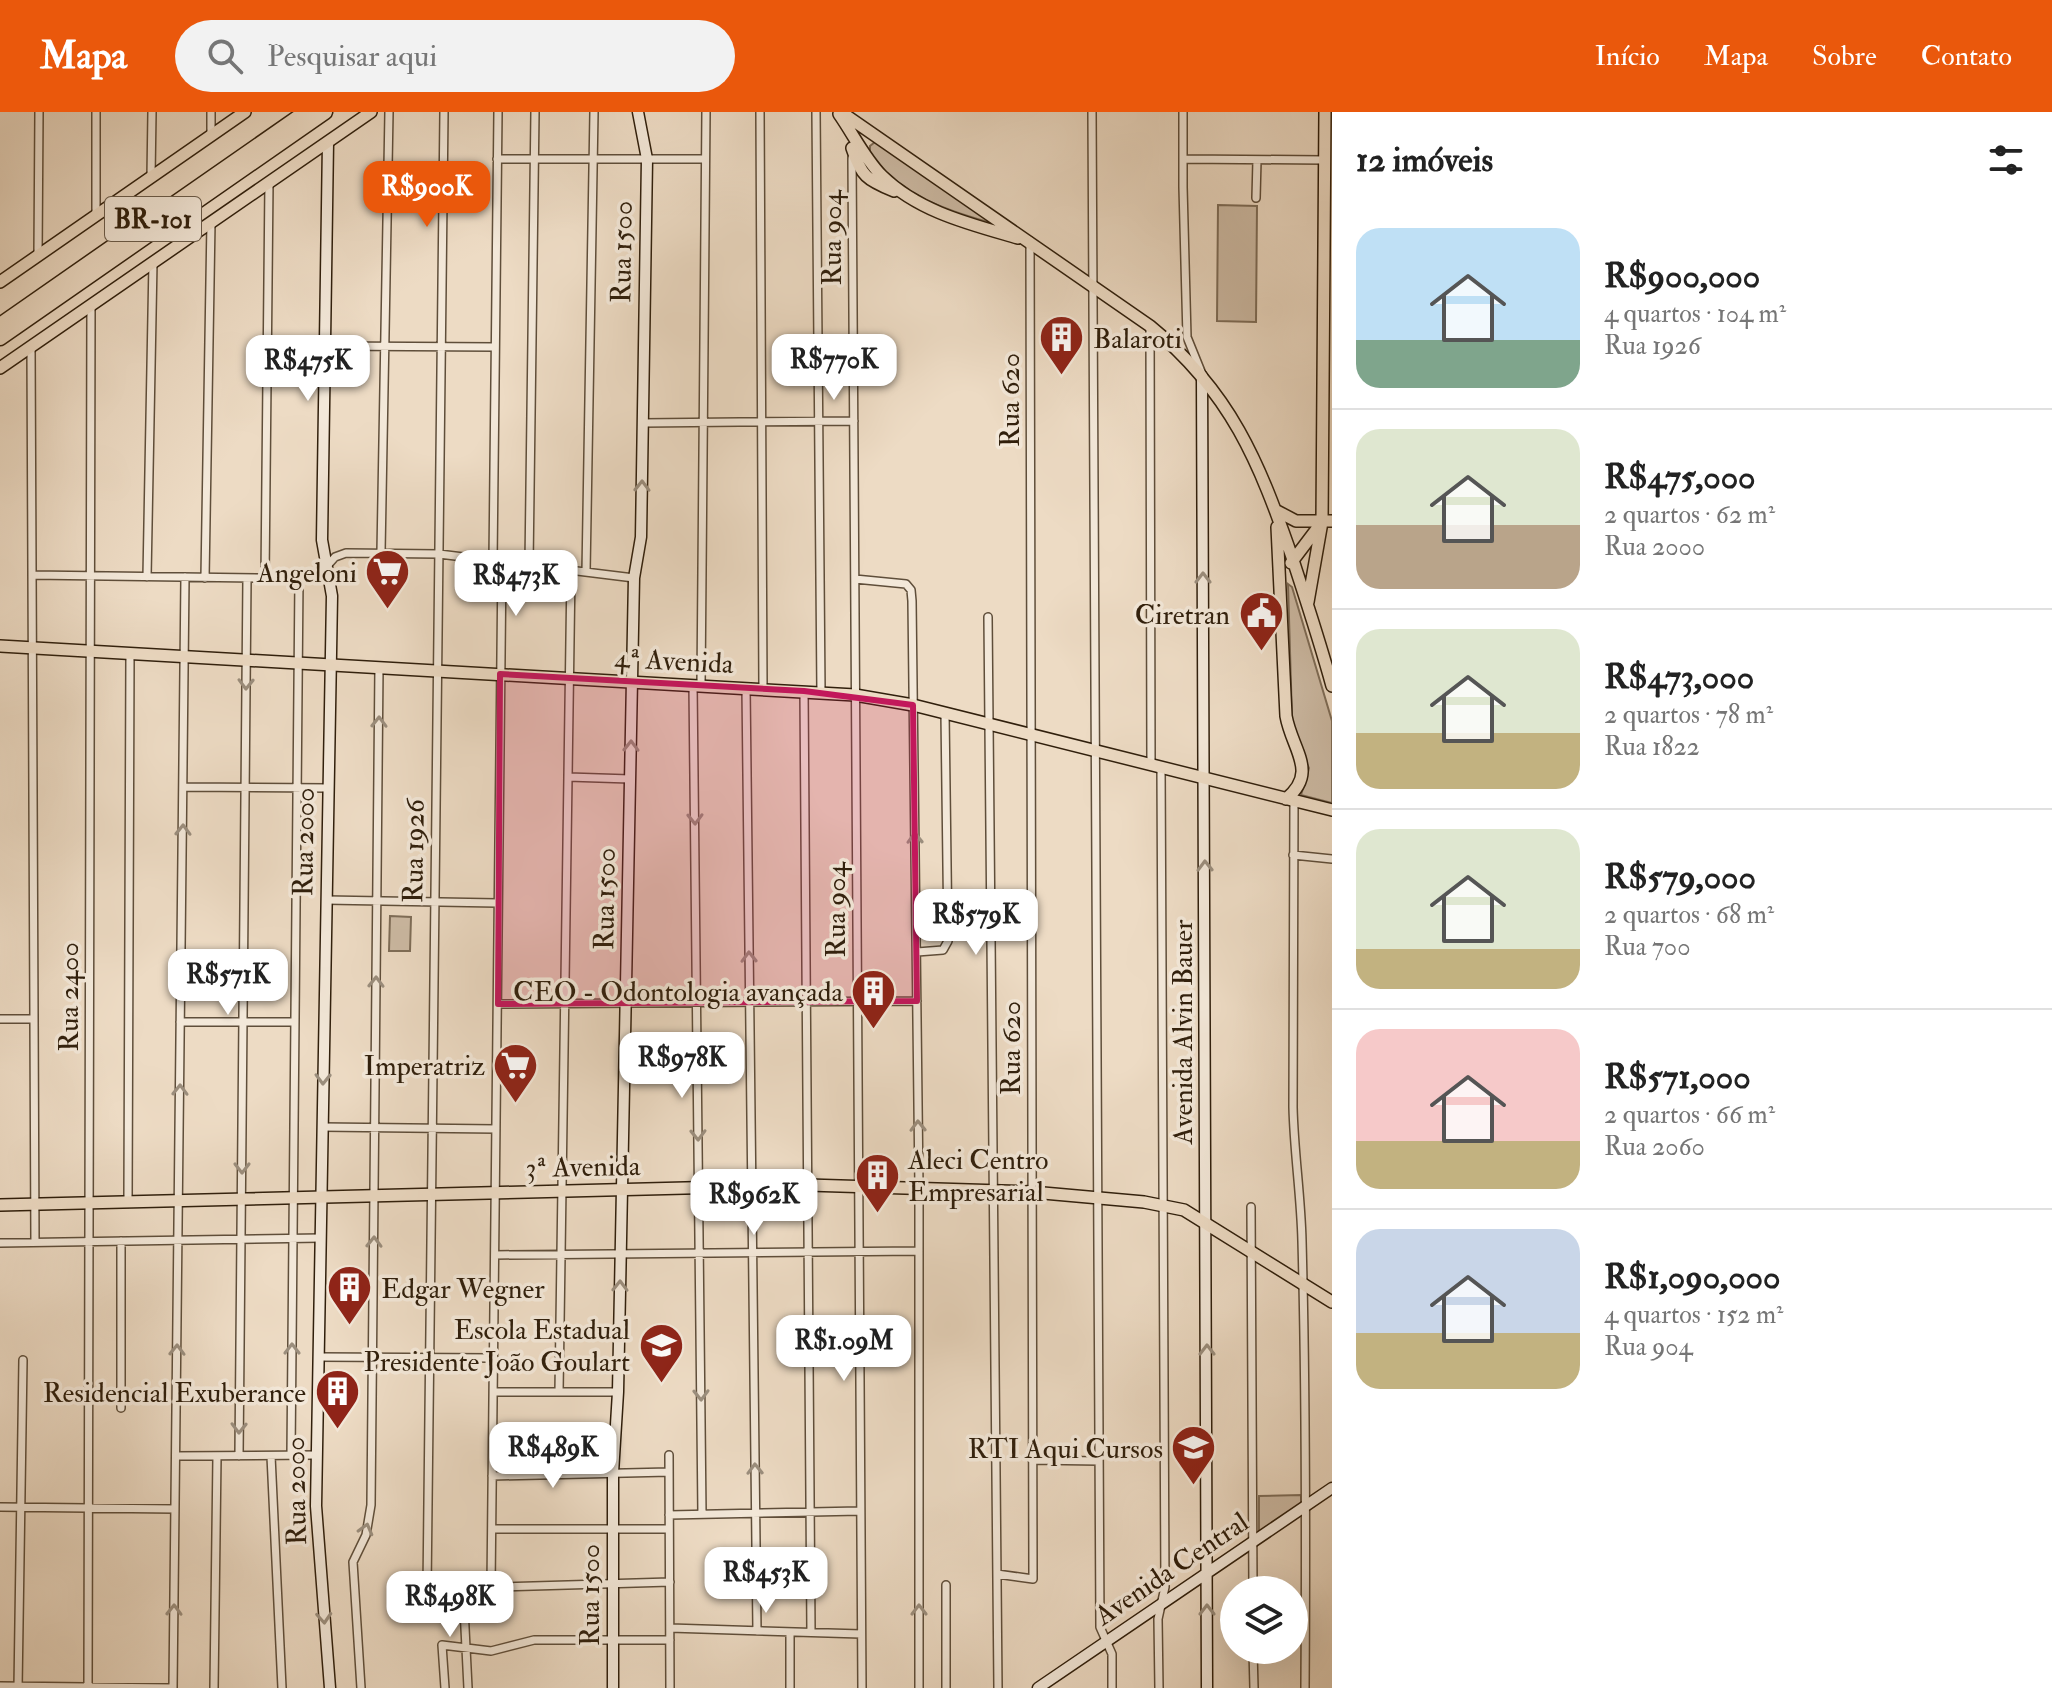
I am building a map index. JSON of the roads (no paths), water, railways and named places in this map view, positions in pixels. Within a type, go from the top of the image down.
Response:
[{"type":"highway","points":[[305,116],[327,112]]},
{"type":"highway","name":"BR-101","points":[[0,325],[305,116]]},
{"type":"highway","name":"BR-101","points":[[0,338],[305,116]]},
{"type":"main road","points":[[0,282],[245,112]]},
{"type":"main road","points":[[0,368],[371,112]]},
{"type":"main road","name":"Rua 1500","points":[[613,1688],[613,1473],[618,1392],[634,578],[641,537],[643,423],[647,159],[638,112]]},
{"type":"main road","points":[[839,112],[881,175],[913,199]]},
{"type":"main road","points":[[839,112],[1150,326],[1181,352],[1202,376],[1248,445],[1276,511],[1332,686]]},
{"type":"main road","points":[[1308,604],[1327,522],[1325,112]]},
{"type":"main road","name":"Rua 2000","points":[[328,142],[322,540],[332,596],[317,1533],[330,1688]]},
{"type":"main road","points":[[852,148],[859,169],[875,184],[958,220],[1030,241]]},
{"type":"main road","name":"Avenida Alvin Bauer","points":[[1202,376],[1207,1688]]},
{"type":"main road","points":[[1276,511],[1296,521],[1327,522]]},
{"type":"main road","points":[[1276,511],[1286,716],[1304,770],[1301,784],[1290,800]]},
{"type":"main road","points":[[1280,577],[1327,522]]},
{"type":"main road","name":"4ª Avenida","points":[[0,646],[855,695],[913,705],[1332,810]]},
{"type":"main road","name":"3ª Avenida","points":[[0,1205],[808,1185],[1032,1192],[1162,1204],[1184,1210],[1332,1302]]},
{"type":"main road","name":"Avenida Central","points":[[1038,1688],[1332,1488]]},
{"type":"street","points":[[38,255],[39,112]]},
{"type":"street","points":[[96,112],[96,215]]},
{"type":"street","points":[[151,177],[152,112]]},
{"type":"street","points":[[211,112],[211,135]]},
{"type":"street","points":[[381,552],[389,112]]},
{"type":"street","name":"Rua 1926","points":[[427,1590],[444,112]]},
{"type":"street","points":[[491,1587],[500,674],[495,347],[498,112]]},
{"type":"street","points":[[529,565],[535,112]]},
{"type":"street","points":[[586,572],[594,112]]},
{"type":"street","points":[[702,1514],[697,685],[706,112]]},
{"type":"street","points":[[760,112],[763,689]]},
{"type":"street","points":[[816,112],[821,692]]},
{"type":"street","points":[[1092,112],[1100,1627],[1112,1654],[1112,1688]]},
{"type":"street","points":[[1183,112],[1187,337],[1202,376]]},
{"type":"street","name":"Rua 904","points":[[852,133],[862,1688]]},
{"type":"street","points":[[497,159],[705,159]]},
{"type":"street","points":[[1183,159],[1324,160]]},
{"type":"street","points":[[1256,198],[1257,160]]},
{"type":"street","points":[[265,578],[269,182]]},
{"type":"street","points":[[205,578],[211,222]]},
{"type":"street","name":"Rua 620","points":[[997,1574],[1033,1579],[1030,241]]},
{"type":"street","points":[[147,577],[153,262]]},
{"type":"street","name":"Rua 2400","points":[[88,1687],[91,305]]},
{"type":"street","points":[[1150,326],[1165,1587],[1158,1619],[1159,1688]]},
{"type":"street","points":[[326,346],[495,347]]},
{"type":"street","points":[[31,347],[35,1242]]},
{"type":"street","points":[[643,423],[854,421]]},
{"type":"street","points":[[327,566],[335,557],[346,553],[439,554],[634,578]]},
{"type":"street","points":[[559,1392],[571,571]]},
{"type":"street","points":[[32,575],[330,579]]},
{"type":"street","points":[[0,1686],[173,1688],[185,577]]},
{"type":"street","points":[[239,1456],[247,578]]},
{"type":"street","points":[[291,1455],[299,579]]},
{"type":"street","points":[[855,579],[899,581],[911,590],[919,1187],[919,1688]]},
{"type":"street","points":[[988,617],[998,1688]]},
{"type":"street","points":[[128,1201],[130,654]]},
{"type":"street","points":[[361,1688],[353,1562],[366,1535],[371,1505],[379,667]]},
{"type":"street","points":[[746,688],[757,1631]]},
{"type":"street","points":[[804,691],[811,1632]]},
{"type":"street","points":[[917,952],[943,950],[948,941],[945,713]]},
{"type":"street","points":[[568,777],[630,779]]},
{"type":"street","points":[[183,787],[328,788]]},
{"type":"street","points":[[1290,800],[1294,1153],[1302,1238],[1305,1688]]},
{"type":"street","points":[[1293,855],[1332,859]]},
{"type":"street","points":[[326,900],[497,903]]},
{"type":"street","points":[[498,1004],[917,1001]]},
{"type":"street","points":[[0,1019],[34,1019]]},
{"type":"street","points":[[180,1022],[295,1022]]},
{"type":"street","points":[[322,1127],[496,1129]]},
{"type":"street","points":[[1251,1207],[1253,1576]]},
{"type":"street","points":[[0,1243],[321,1238]]},
{"type":"street","points":[[121,1241],[121,1408]]},
{"type":"street","points":[[495,1255],[919,1251]]},
{"type":"street","points":[[319,1357],[494,1358]]},
{"type":"street","points":[[18,1687],[23,1360]]},
{"type":"street","points":[[494,1392],[618,1392]]},
{"type":"street","points":[[176,1456],[317,1455]]},
{"type":"street","points":[[669,1455],[670,1688]]},
{"type":"street","points":[[214,1688],[217,1456]]},
{"type":"street","points":[[271,1456],[282,1688]]},
{"type":"street","points":[[1032,1460],[1099,1461]]},
{"type":"street","points":[[492,1476],[669,1472]]},
{"type":"street","points":[[0,1507],[175,1509]]},
{"type":"street","points":[[669,1515],[860,1511]]},
{"type":"street","points":[[492,1529],[669,1529]]},
{"type":"street","points":[[400,1590],[670,1582]]},
{"type":"street","points":[[946,1585],[946,1688]]},
{"type":"street","points":[[463,1588],[468,1688]]},
{"type":"street","points":[[670,1628],[861,1634]]},
{"type":"street","points":[[790,1632],[790,1688]]},
{"type":"street","points":[[445,1688],[442,1645],[491,1651],[534,1640],[670,1640]]},
{"type":"street","points":[[1253,1664],[1254,1688]]},
{"type":"place","name":"Balaroti","points":[[1062,377]]},
{"type":"place","name":"Angeloni","points":[[388,611]]},
{"type":"place","name":"Ciretran","points":[[1261,653]]},
{"type":"place","name":"CEO - Odontologia avançada","points":[[874,1030]]},
{"type":"place","name":"Imperatriz","points":[[516,1104]]},
{"type":"place","name":"Aleci Centro Empresarial","points":[[877,1214]]},
{"type":"place","name":"Edgar Wegner","points":[[350,1327]]},
{"type":"place","name":"Escola Estadual Presidente João Goulart","points":[[661,1384]]},
{"type":"place","name":"Residencial Exuberance","points":[[337,1431]]},
{"type":"place","name":"RTI Aqui Cursos","points":[[1194,1487]]}]
